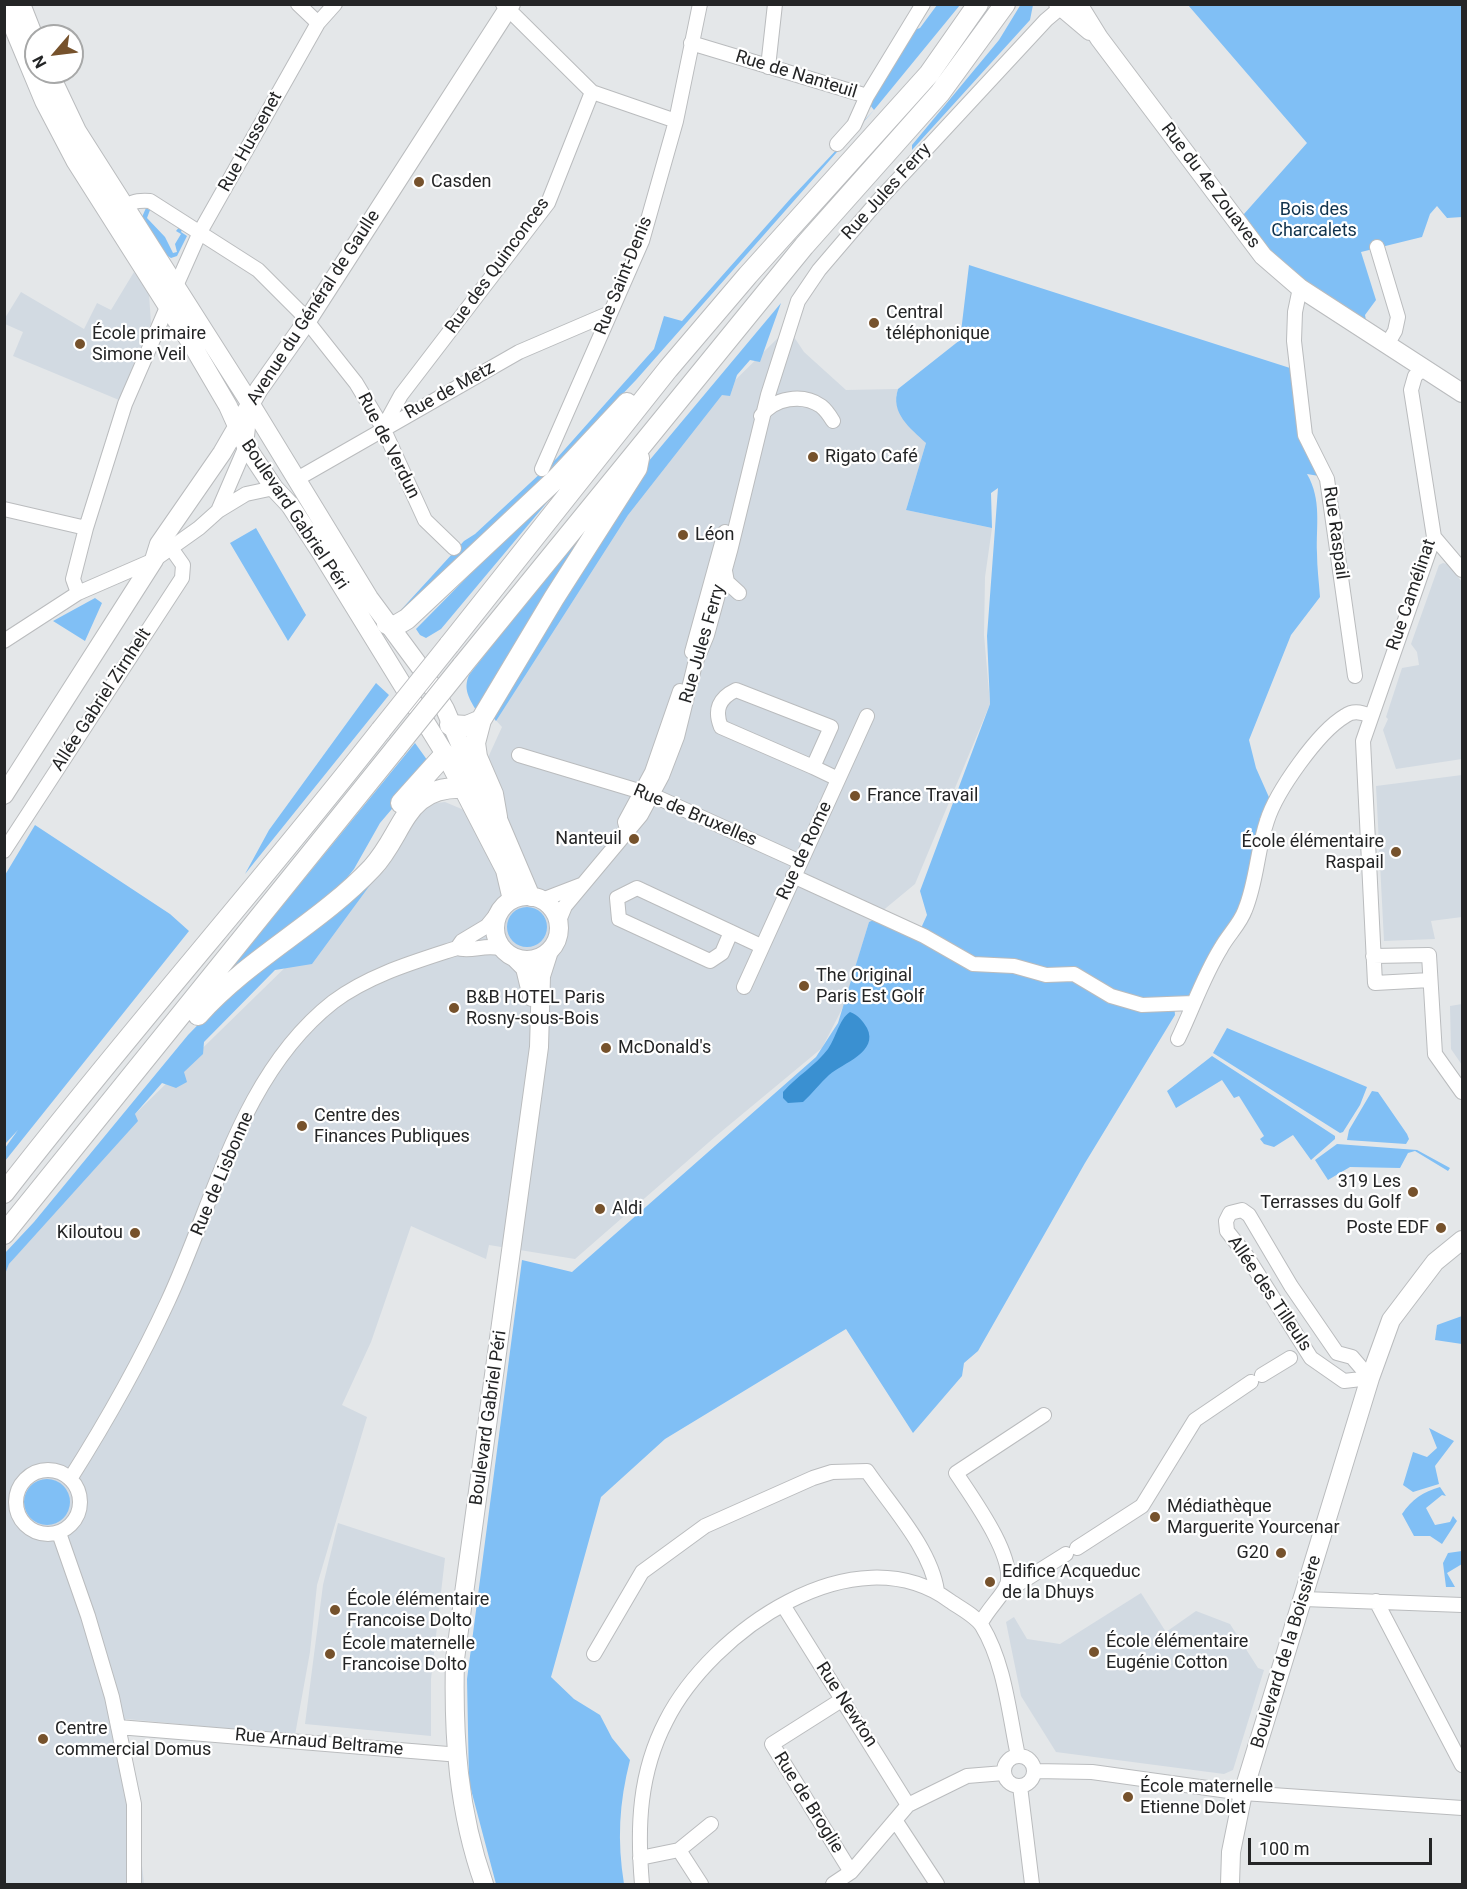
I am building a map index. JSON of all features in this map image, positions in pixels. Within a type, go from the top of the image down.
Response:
[{"type":"highway","points":[[4,1192],[57,1124],[237,910],[668,369],[748,275],[928,74],[978,4]]},
{"type":"highway","points":[[4,1234],[111,1105],[640,445],[804,246],[940,93],[1005,4]]},
{"type":"highway","points":[[393,632],[406,628],[464,573],[481,550],[556,479],[622,407],[668,369]]},
{"type":"highway","points":[[497,817],[493,794],[477,757],[475,743],[482,720],[554,598],[638,468],[640,445]]},
{"type":"highway","points":[[450,725],[467,726],[482,720]]},
{"type":"highway","points":[[360,879],[379,838],[400,805],[445,754]]},
{"type":"highway","points":[[111,1105],[239,974],[327,908],[373,867],[414,805],[435,791],[465,789]]},
{"type":"main road","points":[[21,4],[29,24]]},
{"type":"main road","name":"Boulevard Gabriel Péri","points":[[4,5],[59,131],[176,285],[355,574],[393,632],[423,671],[445,710],[450,725],[537,899]]},
{"type":"main road","name":"Rue du 4e Zouaves","points":[[1065,5],[1099,38],[1263,256],[1300,288],[1462,393]]},
{"type":"main road","name":"Avenue du Général de Gaulle","points":[[4,795],[154,560],[159,544],[224,450],[250,403],[307,321],[507,6]]},
{"type":"main road","name":"Boulevard Gabriel Péri","points":[[55,84],[168,306],[194,348],[246,446],[274,488],[290,505],[390,663],[465,789],[505,870],[506,905]]},
{"type":"main road","points":[[194,348],[207,353],[229,388],[250,403]]},
{"type":"main road","points":[[224,450],[246,446],[272,462],[340,560],[355,574]]},
{"type":"main road","points":[[390,663],[393,632]]},
{"type":"main road","points":[[420,712],[450,725],[445,754]]},
{"type":"main road","points":[[537,899],[553,910],[558,923],[557,938],[549,951],[534,960],[509,954],[495,926],[506,905],[537,899]]},
{"type":"main road","name":"Boulevard Gabriel Péri","points":[[484,1884],[474,1858],[458,1781],[454,1726],[455,1659],[539,1047],[541,976],[549,951]]},
{"type":"main road","name":"Boulevard Gabriel Péri","points":[[472,1884],[454,1812],[447,1754],[445,1699],[447,1662],[497,1309],[508,1191],[532,1033],[533,1008],[530,979],[525,968],[509,954]]},
{"type":"main road","name":"Boulevard de la Boissière","points":[[1230,1884],[1231,1852],[1244,1793],[1370,1378],[1391,1320],[1435,1262],[1462,1240]]},
{"type":"street","points":[[298,4],[318,23]]},
{"type":"street","name":"Rue Hussenet","points":[[176,285],[200,232],[318,23],[335,4]]},
{"type":"street","name":"Rue Saint-Denis","points":[[542,469],[642,241],[676,121],[700,4]]},
{"type":"street","points":[[768,67],[775,4]]},
{"type":"street","name":"Rue de Nanteuil","points":[[692,43],[867,96],[923,4]]},
{"type":"street","name":"Rue Jules Ferry","points":[[647,793],[677,737],[695,664],[707,635],[725,571],[763,413],[793,314],[819,270],[878,201],[1065,5]]},
{"type":"street","points":[[507,6],[592,92],[676,121]]},
{"type":"street","name":"Rue des Quinconces","points":[[383,428],[401,394],[548,203],[592,92]]},
{"type":"street","points":[[837,144],[854,125],[867,96]]},
{"type":"street","name":"Rue de Verdun","points":[[119,212],[135,201],[150,201],[258,270],[307,321],[356,383],[383,428],[425,520],[454,548]]},
{"type":"street","points":[[1377,247],[1398,317],[1395,332],[1388,343]]},
{"type":"street","name":"Rue Raspail","points":[[1300,288],[1295,312],[1294,341],[1305,435],[1327,479],[1355,676]]},
{"type":"street","points":[[78,593],[74,579],[86,528],[126,404],[168,306]]},
{"type":"street","name":"Rue de Metz","points":[[297,479],[519,352],[610,313]]},
{"type":"street","name":"Rue Camélinat","points":[[1424,368],[1415,376],[1411,390],[1434,537],[1363,741],[1375,983],[1430,980]]},
{"type":"street","points":[[763,413],[785,399],[805,400],[820,406],[834,421]]},
{"type":"street","points":[[218,511],[246,446],[250,403]]},
{"type":"street","name":"Rue Jules Ferry","points":[[558,923],[565,906],[578,893],[581,885],[627,829],[633,827],[647,793],[754,430],[763,413]]},
{"type":"street","points":[[4,641],[78,593],[154,560],[200,528],[218,511],[251,491],[274,488]]},
{"type":"street","points":[[4,509],[86,528]]},
{"type":"street","points":[[1434,537],[1462,570]]},
{"type":"street","name":"Allée Gabriel Zirnhelt","points":[[4,851],[182,578],[183,565],[171,548]]},
{"type":"street","points":[[718,597],[722,591],[739,593],[727,582],[725,571]]},
{"type":"street","points":[[813,767],[831,727],[736,690],[725,695],[718,706],[717,717],[721,727],[838,779]]},
{"type":"street","points":[[1178,1039],[1221,947],[1244,913],[1254,881],[1266,824],[1291,776],[1314,745],[1345,715],[1362,712],[1370,716]]},
{"type":"street","name":"Rue de Rome","points":[[744,987],[867,716]]},
{"type":"street","name":"Rue de Bruxelles","points":[[519,755],[647,793],[800,862]]},
{"type":"street","points":[[793,876],[924,936],[973,964],[1014,966],[1046,975],[1074,974],[1111,996],[1142,1005],[1193,1003]]},
{"type":"street","name":"Rue Jules Ferry","points":[[537,899],[581,885]]},
{"type":"street","points":[[731,932],[722,953],[710,961],[619,919],[617,898],[637,888],[762,946]]},
{"type":"street","name":"Rue de Lisbonne","points":[[70,1479],[146,1348],[183,1267],[241,1126],[276,1063],[303,1030],[344,994],[388,972],[457,948],[462,941],[487,926],[506,905]]},
{"type":"street","name":"Rue de Lisbonne","points":[[457,948],[464,951],[489,946],[509,954]]},
{"type":"street","points":[[1373,956],[1429,955],[1435,1054],[1462,1092]]},
{"type":"street","name":"Allée des Tilleuls","points":[[1242,1210],[1249,1215],[1291,1286],[1337,1353],[1352,1357],[1370,1378],[1344,1381],[1311,1358],[1246,1255],[1227,1231],[1226,1221],[1230,1213],[1242,1210]]},
{"type":"street","points":[[1006,1586],[1015,1586],[1142,1506],[1195,1420],[1290,1358]]},
{"type":"street","points":[[981,1623],[987,1609],[1006,1586],[1008,1570],[992,1530],[956,1473],[1044,1415]]},
{"type":"street","points":[[44,1470],[63,1474],[70,1479],[76,1487],[80,1505],[73,1522],[59,1533],[48,1535],[28,1528],[17,1511],[17,1493],[27,1478],[44,1470]]},
{"type":"street","points":[[594,1654],[642,1572],[705,1526],[832,1472],[867,1472],[925,1555],[935,1575],[937,1591]]},
{"type":"street","points":[[59,1533],[102,1656],[118,1726],[134,1804],[134,1884]]},
{"type":"street","points":[[642,1884],[639,1821],[645,1778],[653,1749],[666,1720],[694,1678],[728,1642],[783,1605],[825,1586],[862,1577],[903,1578],[937,1591],[981,1623],[996,1656],[1018,1756]]},
{"type":"street","points":[[1304,1599],[1462,1605]]},
{"type":"street","points":[[1376,1601],[1462,1765]]},
{"type":"street","name":"Rue Newton","points":[[783,1605],[908,1805]]},
{"type":"street","name":"Rue de Broglie","points":[[843,1699],[772,1744],[851,1872]]},
{"type":"street","name":"Rue Arnaud Beltrame","points":[[118,1726],[447,1754]]},
{"type":"street","points":[[1018,1756],[1031,1762],[1034,1771],[1031,1780],[1020,1786],[1008,1781],[1004,1773],[1009,1760],[1018,1756]]},
{"type":"street","points":[[1034,1771],[1092,1772],[1244,1793],[1462,1808]]},
{"type":"street","points":[[833,1884],[851,1872],[908,1805],[968,1776],[1004,1773]]},
{"type":"street","points":[[1020,1786],[1032,1884]]},
{"type":"street","points":[[895,1820],[937,1884]]},
{"type":"street","points":[[640,1858],[679,1850],[711,1824]]},
{"type":"street","points":[[679,1850],[701,1884]]},
{"type":"shaded area","name":"École primaire Simone Veil","points":[[134,272],[149,294],[151,323],[119,400],[13,356],[23,332],[5,324],[5,318],[21,292],[84,329],[97,303],[111,310]]},
{"type":"shaded area","points":[[788,328],[804,352],[846,390],[898,389],[896,396],[926,443],[906,510],[992,528],[985,577],[984,635],[990,704],[915,884],[869,922],[844,1005],[822,1048],[716,1136],[575,1259],[489,1245],[486,1259],[411,1226],[371,1342],[342,1405],[367,1417],[317,1585],[310,1652],[295,1735],[126,1719],[144,1884],[5,1884],[4,1274],[9,1264],[135,1114],[385,870],[416,818],[427,807],[445,802],[464,810],[502,727],[492,716],[622,515],[709,406]]},
{"type":"shaded area","points":[[1447,564],[1462,582],[1462,759],[1396,769],[1383,730],[1402,668],[1419,665],[1417,652],[1411,644],[1439,565]]},
{"type":"shaded area","points":[[1462,775],[1462,917],[1431,921],[1435,939],[1384,941],[1376,786]]},
{"type":"shaded area","points":[[1462,1004],[1462,1065],[1451,1049],[1450,1006]]},
{"type":"shaded area","points":[[850,1012],[860,1018],[867,1028],[868,1044],[864,1050],[829,1075],[803,1102],[788,1103],[783,1098],[783,1092],[828,1049],[843,1019]]},
{"type":"shaded area","points":[[338,1523],[445,1558],[431,1679],[431,1736],[305,1724],[323,1585]]},
{"type":"shaded area","points":[[1141,1593],[1166,1632],[1196,1611],[1230,1624],[1258,1668],[1264,1670],[1233,1770],[1224,1774],[1056,1752],[1021,1696],[1006,1622],[1014,1617],[1027,1639],[1060,1644]]},
{"type":"green space","points":[[1021,4],[1033,5],[1030,20],[912,150],[912,145],[999,40]]},
{"type":"green space","points":[[937,5],[960,5],[874,110],[870,105],[911,31],[920,28]]},
{"type":"green space","name":"Bois des Charcalets","points":[[1188,5],[1462,5],[1462,217],[1447,218],[1437,206],[1430,214],[1422,237],[1361,252],[1376,300],[1365,315],[1368,331],[1300,288],[1236,223],[1307,143]]},
{"type":"green space","points":[[874,110],[636,380],[514,507],[399,612],[464,541],[475,534],[557,458],[654,349],[664,316],[682,321],[791,198]]},
{"type":"green space","points":[[146,208],[150,210],[147,218],[165,237],[173,253],[177,252],[175,244],[181,234],[176,231],[180,226],[183,228],[181,232],[187,236],[177,256],[171,258],[166,255],[142,217]]},
{"type":"green space","points":[[969,265],[1290,368],[1305,435],[1319,476],[1307,474],[1315,493],[1320,597],[1291,635],[1249,740],[1256,768],[1272,804],[1241,910],[1214,948],[1189,995],[1174,1002],[1175,1015],[1085,1163],[978,1351],[964,1363],[962,1376],[913,1433],[846,1329],[665,1439],[601,1497],[551,1677],[574,1699],[600,1715],[612,1738],[630,1760],[623,1791],[620,1822],[620,1853],[624,1884],[496,1884],[469,1782],[467,1679],[522,1260],[572,1272],[816,1057],[838,1023],[869,922],[873,920],[917,937],[927,915],[920,891],[990,704],[987,636],[998,488],[991,493],[992,528],[906,510],[926,443],[899,413],[896,398],[898,389],[960,340]]},
{"type":"green space","points":[[781,303],[760,362],[750,360],[737,375],[730,396],[722,395],[628,515],[496,721],[492,716],[643,468]]},
{"type":"green space","points":[[555,493],[441,629],[426,638],[420,635],[416,629],[549,494]]},
{"type":"green space","points":[[256,528],[306,615],[288,641],[230,543]]},
{"type":"green space","points":[[580,533],[585,536],[476,710],[467,689],[469,675]]},
{"type":"green space","points":[[95,598],[102,603],[85,641],[53,621]]},
{"type":"green space","points":[[376,683],[389,695],[245,874],[269,830]]},
{"type":"green space","points":[[415,743],[430,764],[380,823],[354,869],[332,897],[233,971],[229,971]]},
{"type":"green space","points":[[35,825],[170,914],[189,931],[5,1161],[5,1148],[18,1130],[5,1144],[5,875]]},
{"type":"green space","points":[[373,881],[312,964],[275,970],[204,1042],[203,1054],[184,1072],[187,1082],[176,1088],[162,1083],[135,1114],[138,1121],[9,1264],[5,1274],[5,1253],[34,1222],[188,1035],[219,1003]]},
{"type":"green space","points":[[527,907],[535,908],[541,913],[546,919],[546,935],[541,941],[535,946],[527,947],[519,946],[513,941],[508,935],[507,927],[508,919],[513,913],[519,908]]},
{"type":"green space","points":[[1227,1028],[1367,1087],[1360,1105],[1343,1132],[1340,1133],[1213,1053]]},
{"type":"green space","points":[[1212,1056],[1335,1136],[1335,1139],[1311,1160],[1293,1135],[1274,1147],[1264,1144],[1260,1139],[1264,1136],[1239,1096],[1234,1098],[1222,1080],[1176,1108],[1167,1091]]},
{"type":"green space","points":[[1372,1091],[1378,1092],[1407,1134],[1409,1139],[1406,1144],[1347,1140],[1349,1130]]},
{"type":"green space","points":[[1337,1144],[1417,1150],[1450,1168],[1448,1171],[1415,1151],[1408,1153],[1400,1168],[1350,1167],[1328,1180],[1315,1160]]},
{"type":"green space","points":[[1462,1316],[1462,1344],[1435,1340],[1437,1325]]},
{"type":"green space","points":[[1429,1428],[1454,1441],[1435,1466],[1439,1484],[1413,1492],[1403,1485],[1413,1452],[1427,1457],[1437,1448]]},
{"type":"green space","points":[[47,1479],[56,1480],[63,1486],[69,1493],[69,1511],[63,1518],[56,1524],[47,1525],[38,1524],[31,1518],[25,1511],[24,1502],[25,1493],[31,1486],[38,1480]]},
{"type":"green space","points":[[1440,1487],[1446,1496],[1442,1495],[1426,1508],[1435,1525],[1450,1522],[1453,1516],[1457,1521],[1442,1544],[1430,1536],[1414,1536],[1402,1514],[1418,1497]]},
{"type":"green space","points":[[1462,1551],[1462,1564],[1447,1573],[1455,1587],[1446,1587],[1443,1563],[1448,1553]]},
{"type":"place","name":"Casden","points":[[419,182]]},
{"type":"place","name":"Central téléphonique","points":[[874,323]]},
{"type":"place","name":"École primaire Simone Veil","points":[[80,344]]},
{"type":"place","name":"Rigato Café","points":[[813,457]]},
{"type":"place","name":"Léon","points":[[683,535]]},
{"type":"place","name":"France Travail","points":[[855,796]]},
{"type":"place","name":"Nanteuil","points":[[634,839]]},
{"type":"place","name":"École élémentaire Raspail","points":[[1396,852]]},
{"type":"place","name":"The Original Paris Est Golf","points":[[804,986]]},
{"type":"place","name":"B&B HOTEL Paris Rosny-sous-Bois","points":[[454,1008]]},
{"type":"place","name":"McDonald's","points":[[606,1048]]},
{"type":"place","name":"Centre des Finances Publiques","points":[[302,1126]]},
{"type":"place","name":"319 Les Terrasses du Golf","points":[[1413,1192]]},
{"type":"place","name":"Aldi","points":[[600,1209]]},
{"type":"place","name":"Poste EDF","points":[[1441,1228]]},
{"type":"place","name":"Kiloutou","points":[[135,1233]]},
{"type":"place","name":"Médiathèque Marguerite Yourcenar","points":[[1155,1517]]},
{"type":"place","name":"G20","points":[[1281,1553]]},
{"type":"place","name":"Edifice Acqueduc de la Dhuys","points":[[990,1582]]},
{"type":"place","name":"École élémentaire Francoise Dolto","points":[[335,1610]]},
{"type":"place","name":"École élémentaire Eugénie Cotton","points":[[1094,1652]]},
{"type":"place","name":"École maternelle Francoise Dolto","points":[[330,1654]]},
{"type":"place","name":"Centre commercial Domus","points":[[43,1739]]},
{"type":"place","name":"École maternelle Etienne Dolet","points":[[1128,1797]]}]
